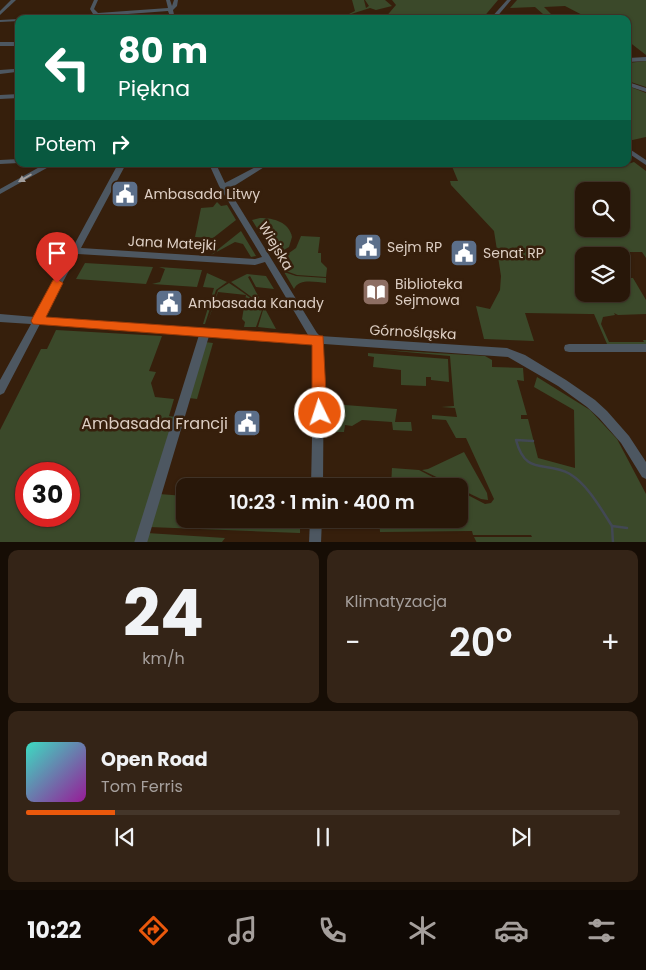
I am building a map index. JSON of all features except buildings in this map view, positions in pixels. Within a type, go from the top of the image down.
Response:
[{"type":"street","points":[[2,12],[9,0]]},
{"type":"street","points":[[2,12],[14,0]]},
{"type":"street","points":[[96,0],[92,9],[98,15]]},
{"type":"street","points":[[168,0],[172,15]]},
{"type":"street","points":[[118,15],[171,9],[175,6],[176,0]]},
{"type":"street","points":[[495,15],[508,0]]},
{"type":"street","points":[[0,21],[15,20]]},
{"type":"street","points":[[0,44],[15,44]]},
{"type":"street","points":[[631,60],[646,59]]},
{"type":"street","points":[[0,72],[14,71]]},
{"type":"street","points":[[631,85],[646,90]]},
{"type":"street","points":[[0,97],[15,96]]},
{"type":"street","points":[[631,152],[646,164]]},
{"type":"street","points":[[0,162],[15,161]]},
{"type":"street","points":[[0,192],[45,167]]},
{"type":"street","points":[[0,390],[120,167]]},
{"type":"street","name":"Wiejska","points":[[214,167],[223,186],[267,259],[314,336],[319,340]]},
{"type":"street","points":[[223,186],[261,167]]},
{"type":"street","name":"Jana Matejki","points":[[75,251],[254,262],[267,259]]},
{"type":"street","name":"Górnośląska","points":[[0,318],[506,352],[575,390],[594,404],[615,424],[646,473]]},
{"type":"street","points":[[140,542],[205,332]]},
{"type":"street","points":[[317,478],[319,340]]},
{"type":"street","points":[[569,348],[646,348]]},
{"type":"street","points":[[315,542],[316,528]]},
{"type":"green space","points":[[352,0],[364,0],[366,8],[369,6],[365,0],[385,0],[392,6],[376,10],[370,8],[347,15],[355,11]]},
{"type":"green space","points":[[392,0],[498,0],[485,15],[387,15],[396,5]]},
{"type":"green space","points":[[517,0],[646,0],[646,55],[631,43],[631,15],[582,15],[565,6],[544,7],[551,14],[543,14],[535,7],[510,8]]},
{"type":"green space","points":[[646,61],[646,87],[631,82],[631,63]]},
{"type":"green space","points":[[631,87],[646,93],[646,137],[631,140]]},
{"type":"green space","points":[[634,162],[646,171],[646,258],[642,252],[630,252],[630,247],[575,247],[575,302],[630,302],[630,278],[633,278],[646,300],[646,314],[618,315],[614,313],[615,315],[603,317],[601,324],[609,342],[644,342],[643,340],[646,340],[646,344],[607,344],[594,314],[525,313],[534,341],[484,339],[476,306],[490,309],[500,290],[501,276],[494,231],[451,185],[450,181],[458,181],[452,167],[631,167],[631,163]]},
{"type":"green space","points":[[217,202],[221,206],[227,205],[236,220],[213,238],[195,237],[201,208],[213,207]]},
{"type":"green space","points":[[260,218],[275,220],[288,228],[292,237],[289,247],[275,255],[273,254],[252,220]]},
{"type":"green space","points":[[241,231],[256,256],[251,257],[243,244],[235,242],[211,255]]},
{"type":"green space","points":[[301,236],[320,237],[318,253],[321,253],[321,262],[327,268],[326,277],[297,275],[283,270],[278,261],[296,248]]},
{"type":"green space","points":[[85,263],[153,267],[146,284],[76,279]]},
{"type":"green space","points":[[159,267],[202,270],[197,287],[152,284],[160,282],[165,269]]},
{"type":"green space","points":[[284,272],[296,276],[326,278],[326,283],[303,282],[294,289]]},
{"type":"green space","points":[[207,273],[227,282],[216,290],[205,324],[203,324],[214,288],[203,287]]},
{"type":"green space","points":[[247,274],[266,276],[274,289],[256,287],[250,276],[248,277],[276,329],[258,327],[263,310],[257,301],[231,282]]},
{"type":"green space","points":[[229,283],[251,298],[262,310],[256,327],[244,327],[245,322],[242,319],[246,295],[218,292],[207,324],[218,290]]},
{"type":"green space","points":[[56,330],[162,336],[149,371],[156,372],[151,383],[155,397],[174,399],[169,416],[175,417],[138,542],[0,542],[0,430],[41,349],[47,349]]},
{"type":"green space","points":[[205,342],[213,343],[197,399],[189,398]]},
{"type":"green space","points":[[384,350],[485,356],[492,360],[492,367],[523,368],[524,381],[517,380],[527,415],[521,415],[521,419],[528,419],[538,458],[575,468],[574,410],[534,387],[537,377],[590,410],[617,439],[646,494],[646,542],[476,542],[474,537],[532,537],[531,535],[473,535],[472,531],[380,532],[380,528],[468,528],[468,495],[485,504],[491,503],[494,499],[466,438],[456,438],[446,420],[432,419],[432,415],[457,417],[455,408],[441,407],[454,406],[450,356]]},
{"type":"green space","points":[[368,353],[448,359],[449,382],[431,380],[431,377],[426,377],[426,386],[401,385],[401,370],[373,367],[374,357],[368,356]]},
{"type":"green space","points":[[332,404],[397,409],[395,422],[411,422],[412,431],[393,430],[392,422],[362,420],[352,426],[345,425],[344,432],[331,432]]},
{"type":"green space","points":[[464,452],[487,493],[488,500],[468,493],[468,478],[438,478],[422,470]]},
{"type":"green space","points":[[392,468],[419,470],[434,478],[391,478]]},
{"type":"green space","points":[[159,494],[176,495],[176,528],[300,528],[300,533],[149,527]]},
{"type":"green space","points":[[147,533],[225,538],[222,542],[145,542]]},
{"type":"waterway","points":[[533,441],[516,440],[520,452],[525,459],[537,466],[561,470],[577,479],[594,498],[612,526]]},
{"type":"waterway","points":[[612,526],[627,528]]},
{"type":"waterway","points":[[612,526],[613,542]]},
{"type":"place","name":"Ambasada Litwy","points":[[125,194]]},
{"type":"place","name":"Sejm RP","points":[[368,247]]},
{"type":"place","name":"Senat RP","points":[[464,253]]},
{"type":"place","name":"Biblioteka Sejmowa","points":[[376,292]]},
{"type":"place","name":"Ambasada Kanady","points":[[169,303]]},
{"type":"place","name":"Ambasada Francji","points":[[247,423]]},
{"type":"route","points":[[57,283],[37,321],[319,340],[318,394],[320,413]]}]
